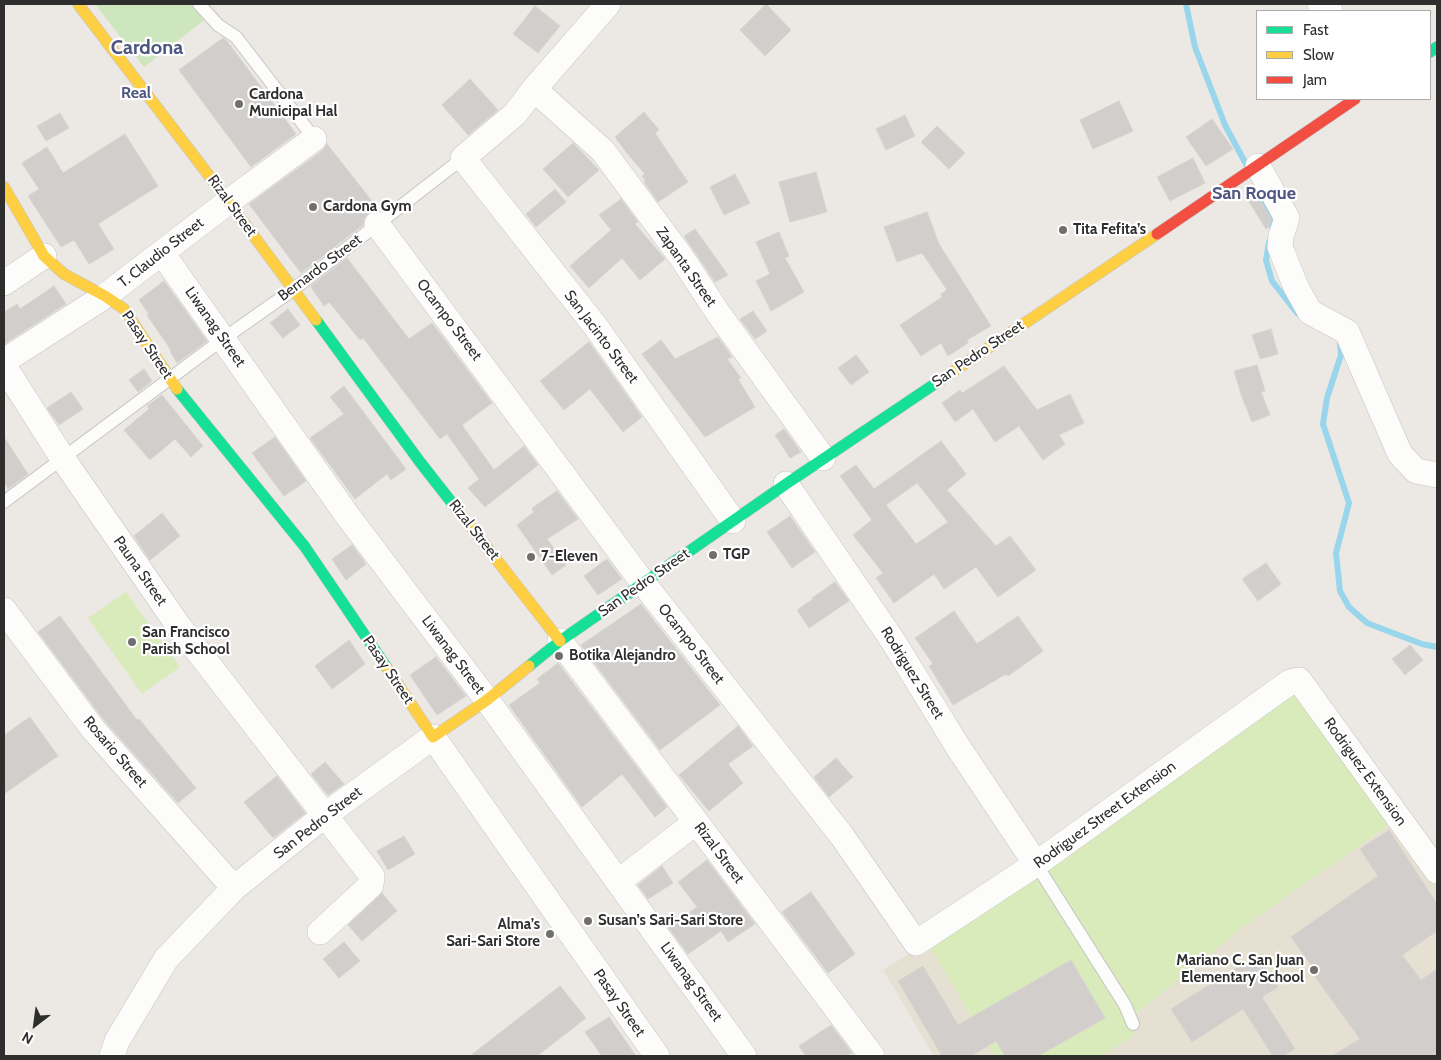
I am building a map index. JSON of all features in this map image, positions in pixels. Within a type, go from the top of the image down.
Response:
[{"type":"main road","name":"Rizal Street","points":[[78,4],[294,289],[420,462],[560,641]]},
{"type":"main road","name":"San Pedro Street","points":[[433,737],[487,700],[560,641],[823,458],[1354,100]]},
{"type":"main road","name":"Pasay Street","points":[[4,187],[44,256],[64,274],[105,296],[124,309],[170,380],[305,547],[433,737]]},
{"type":"street","name":"Bernardo Street","points":[[463,158],[515,114],[534,89],[608,4]]},
{"type":"street","name":"Zapanta Street","points":[[534,89],[603,151],[682,258],[718,313],[823,458]]},
{"type":"street","name":"T. Claudio Street","points":[[4,361],[105,296],[228,202],[316,141]]},
{"type":"street","name":"San Jacinto Street","points":[[463,158],[596,327],[733,521]]},
{"type":"street","points":[[1251,171],[1287,218],[1281,236],[1280,247],[1296,287],[1310,312],[1347,332],[1400,454],[1416,471],[1437,475]]},
{"type":"street","name":"Ocampo Street","points":[[375,222],[644,584],[842,836],[916,943]]},
{"type":"street","name":"Liwanag Street","points":[[162,253],[347,515],[487,700],[744,1056]]},
{"type":"street","points":[[4,282],[44,256]]},
{"type":"street","name":"Pauna Street","points":[[4,366],[63,459],[180,628],[372,876],[371,885],[320,932]]},
{"type":"street","name":"Rodriguez Street","points":[[786,484],[894,641],[958,747],[1036,864]]},
{"type":"street","name":"Rosario Street","points":[[4,610],[94,729],[234,888]]},
{"type":"street","name":"Rizal Street","points":[[560,641],[872,1056]]},
{"type":"street","name":"Rodriguez Extension","points":[[1290,682],[1299,680],[1437,871]]},
{"type":"street","name":"Rodriguez Street Extension","points":[[916,943],[1036,864],[1290,682]]},
{"type":"street","name":"San Pedro Street","points":[[112,1056],[117,1041],[166,959],[234,888],[325,815],[433,737]]},
{"type":"street","name":"Pasay Street","points":[[433,737],[657,1056]]},
{"type":"street","points":[[618,882],[696,822]]},
{"type":"lane","points":[[199,4],[218,25],[236,37],[316,141]]},
{"type":"lane","name":"Bernardo Street","points":[[4,502],[223,339],[294,289],[375,222],[463,158]]},
{"type":"lane","points":[[1036,864],[1125,1006],[1133,1024]]},
{"type":"shaded area","name":"Mariano C. San Juan Elementary School","points":[[1391,824],[1437,882],[1437,1056],[1102,1056],[1132,1036],[1137,1013],[1243,927]]},
{"type":"shaded area","points":[[927,942],[995,1056],[934,1056],[883,970]]},
{"type":"green space","points":[[95,4],[194,4],[203,21],[144,67]]},
{"type":"green space","points":[[126,592],[180,667],[142,694],[88,618]]},
{"type":"green space","points":[[1297,687],[1391,824],[1243,927],[1137,1013],[1133,1036],[1102,1056],[995,1056],[927,942]]},
{"type":"building","points":[[766,4],[791,30],[765,56],[740,30]]},
{"type":"building","points":[[535,6],[560,26],[538,53],[513,34]]},
{"type":"building","name":"Cardona Municipal Hal","points":[[223,38],[296,134],[251,167],[179,70]]},
{"type":"building","points":[[470,79],[498,110],[468,135],[442,105]]},
{"type":"building","points":[[1119,101],[1133,131],[1093,149],[1080,120]]},
{"type":"building","points":[[644,112],[659,130],[655,133],[688,182],[658,202],[644,182],[646,181],[642,176],[645,174],[615,137]]},
{"type":"building","points":[[60,113],[69,128],[46,141],[37,126]]},
{"type":"building","points":[[905,115],[915,136],[886,150],[876,129]]},
{"type":"building","points":[[1212,119],[1233,149],[1206,166],[1186,137]]},
{"type":"building","points":[[937,126],[965,153],[949,169],[921,142]]},
{"type":"building","points":[[125,134],[158,186],[98,224],[114,249],[89,264],[74,240],[61,247],[28,196],[39,189],[22,163],[47,147],[63,173]]},
{"type":"building","points":[[573,143],[599,170],[568,197],[543,169]]},
{"type":"building","name":"Cardona Gym","points":[[327,144],[379,210],[368,213],[363,225],[301,273],[249,204],[322,151]]},
{"type":"building","points":[[1193,158],[1205,183],[1170,201],[1157,177]]},
{"type":"building","points":[[816,172],[827,212],[790,222],[779,182]]},
{"type":"building","points":[[735,174],[750,203],[724,215],[710,187]]},
{"type":"building","points":[[555,189],[566,202],[536,227],[526,214]]},
{"type":"building","points":[[1257,195],[1271,219],[1269,227],[1266,229],[1248,200]]},
{"type":"building","points":[[621,199],[638,222],[635,224],[665,259],[640,280],[622,258],[589,288],[570,266],[611,230],[599,215]]},
{"type":"building","points":[[927,212],[939,244],[991,326],[967,340],[968,343],[948,356],[941,343],[921,356],[900,325],[942,297],[941,294],[947,290],[922,253],[897,262],[884,227]]},
{"type":"building","points":[[695,229],[728,275],[715,282],[684,236]]},
{"type":"building","points":[[779,232],[789,256],[785,258],[804,292],[771,311],[756,281],[770,274],[756,242]]},
{"type":"building","points":[[347,258],[409,339],[432,323],[492,403],[462,425],[494,470],[524,446],[538,465],[485,507],[468,488],[479,479],[447,434],[440,439],[363,338],[360,340],[329,302],[324,306],[313,290],[311,286]]},
{"type":"building","points":[[164,281],[207,341],[177,363],[171,350],[139,300]]},
{"type":"building","points":[[54,286],[66,304],[4,344],[4,312],[17,304],[20,309]]},
{"type":"building","points":[[288,309],[300,325],[283,338],[270,323]]},
{"type":"building","points":[[753,311],[767,331],[755,339],[740,319]]},
{"type":"building","points":[[1271,329],[1278,354],[1260,359],[1252,335]]},
{"type":"building","points":[[718,337],[732,357],[727,359],[741,378],[738,379],[755,407],[705,437],[642,354],[661,340],[675,359]]},
{"type":"building","points":[[589,342],[642,417],[623,432],[590,389],[564,410],[540,381]]},
{"type":"building","points":[[856,355],[869,372],[851,385],[838,368]]},
{"type":"building","points":[[1257,365],[1265,391],[1261,392],[1270,415],[1252,422],[1234,371]]},
{"type":"building","points":[[1004,366],[1037,410],[1070,394],[1084,423],[1059,435],[1065,444],[1043,460],[1019,426],[995,442],[973,409],[955,422],[942,403],[960,390],[962,393]]},
{"type":"building","points":[[144,369],[152,381],[138,392],[129,380]]},
{"type":"building","points":[[344,386],[406,469],[391,480],[387,474],[355,499],[310,438],[344,414],[330,397]]},
{"type":"building","points":[[71,392],[83,409],[59,425],[47,408]]},
{"type":"building","points":[[162,395],[203,446],[191,457],[175,439],[150,460],[124,430],[149,409],[147,406]]},
{"type":"building","points":[[784,429],[801,452],[790,458],[775,435]]},
{"type":"building","points":[[4,437],[28,474],[8,489],[4,482]]},
{"type":"building","points":[[275,437],[306,481],[284,496],[252,453]]},
{"type":"building","points":[[941,441],[966,474],[947,490],[996,546],[1010,536],[1036,570],[998,597],[976,567],[944,589],[934,574],[894,603],[876,578],[883,573],[853,535],[872,520],[840,476],[856,465],[874,489]],"holes":[[[917,483],[948,522],[916,544],[886,505]]]},
{"type":"building","points":[[557,491],[578,519],[547,539],[566,565],[552,575],[517,525],[534,512],[532,508]]},
{"type":"building","points":[[162,513],[180,536],[150,560],[134,536]]},
{"type":"building","points":[[790,516],[815,552],[792,568],[767,532]]},
{"type":"building","points":[[352,545],[366,564],[346,580],[332,559]]},
{"type":"building","points":[[607,559],[622,579],[598,595],[584,576]]},
{"type":"building","points":[[1266,563],[1281,584],[1258,601],[1242,579]]},
{"type":"building","points":[[835,582],[849,601],[809,628],[797,610]]},
{"type":"building","points":[[641,604],[720,705],[660,750],[581,645]]},
{"type":"building","points":[[954,611],[977,644],[1018,616],[1043,651],[1008,676],[1006,674],[953,705],[929,666],[933,664],[915,638]]},
{"type":"building","points":[[60,616],[137,720],[139,719],[196,788],[178,803],[104,720],[38,632]]},
{"type":"building","points":[[349,640],[365,664],[332,689],[315,666]]},
{"type":"building","points":[[1410,645],[1423,660],[1405,675],[1392,659]]},
{"type":"building","points":[[436,657],[466,696],[437,715],[410,675]]},
{"type":"building","points":[[558,663],[667,807],[655,817],[622,774],[582,807],[509,705],[540,683],[537,679]]},
{"type":"building","points":[[30,717],[58,756],[4,794],[4,735]]},
{"type":"building","points":[[738,726],[753,746],[728,764],[743,783],[709,811],[679,775]]},
{"type":"building","points":[[836,758],[853,777],[829,797],[814,777]]},
{"type":"building","points":[[325,762],[344,784],[328,795],[311,774]]},
{"type":"building","points":[[277,776],[305,813],[273,838],[244,802]]},
{"type":"building","points":[[1389,830],[1437,904],[1437,931],[1402,955],[1421,980],[1437,969],[1437,1056],[1332,1056],[1360,1039],[1311,971],[1314,969],[1291,937],[1378,876],[1360,849]]},
{"type":"building","points":[[404,836],[415,854],[388,870],[377,851]]},
{"type":"building","points":[[707,860],[755,924],[728,942],[721,931],[688,954],[668,927],[697,907],[678,882]]},
{"type":"building","points":[[662,866],[673,883],[648,899],[638,885]]},
{"type":"building","points":[[811,892],[855,954],[828,973],[782,912]]},
{"type":"building","points":[[382,893],[397,911],[362,941],[348,925]]},
{"type":"building","points":[[344,942],[360,961],[339,978],[323,959]]},
{"type":"building","points":[[1257,955],[1278,987],[1262,997],[1295,1049],[1283,1056],[1273,1056],[1243,1009],[1192,1042],[1171,1009]]},
{"type":"building","points":[[1071,960],[1105,1018],[1038,1056],[1005,1056],[996,1041],[971,1056],[942,1056],[898,981],[923,966],[958,1025]]},
{"type":"building","points":[[560,986],[586,1018],[537,1056],[470,1056]]},
{"type":"building","points":[[609,1017],[636,1056],[602,1056],[585,1032]]},
{"type":"building","points":[[831,1025],[852,1053],[847,1056],[806,1056],[799,1046]]},
{"type":"waterway","points":[[1186,4],[1195,47],[1225,125],[1247,166]]},
{"type":"waterway","points":[[1261,196],[1274,231]]},
{"type":"waterway","points":[[1269,242],[1266,260],[1272,281],[1297,313],[1301,315]]},
{"type":"waterway","points":[[1340,343],[1341,355],[1327,398],[1323,424],[1349,503],[1336,553],[1340,591],[1349,607],[1367,623],[1422,644],[1437,647]]},
{"type":"traffic: fast","points":[[1431,51],[1437,47]]},
{"type":"traffic: fast","points":[[316,320],[456,508]]},
{"type":"traffic: fast","points":[[529,666],[560,641],[786,484],[948,375]]},
{"type":"traffic: fast","points":[[177,389],[305,547],[387,668]]},
{"type":"traffic: slow","points":[[78,4],[316,320]]},
{"type":"traffic: slow","points":[[4,187],[44,256],[64,274],[105,296],[124,309],[177,389]]},
{"type":"traffic: slow","points":[[948,375],[1157,234]]},
{"type":"traffic: slow","points":[[456,508],[560,641]]},
{"type":"traffic: slow","points":[[387,668],[433,737],[487,700],[529,666]]},
{"type":"traffic: jam","points":[[1157,234],[1354,100]]},
{"type":"place","name":"Cardona Municipal Hal","points":[[239,104]]},
{"type":"place","name":"Cardona Gym","points":[[313,207]]},
{"type":"place","name":"Tita Fefita’s","points":[[1063,230]]},
{"type":"place","name":"TGP","points":[[713,555]]},
{"type":"place","name":"7-Eleven","points":[[531,557]]},
{"type":"place","name":"San Francisco Parish School","points":[[132,642]]},
{"type":"place","name":"Botika Alejandro","points":[[559,656]]},
{"type":"place","name":"Susan’s Sari-Sari Store","points":[[588,921]]},
{"type":"place","name":"Alma’s Sari-Sari Store","points":[[550,934]]},
{"type":"place","name":"Mariano C. San Juan Elementary School","points":[[1314,970]]},
{"type":"district","name":"Cardona","points":[[147,48]]},
{"type":"district","name":"Real","points":[[136,93]]},
{"type":"district","name":"San Roque","points":[[1254,194]]}]
